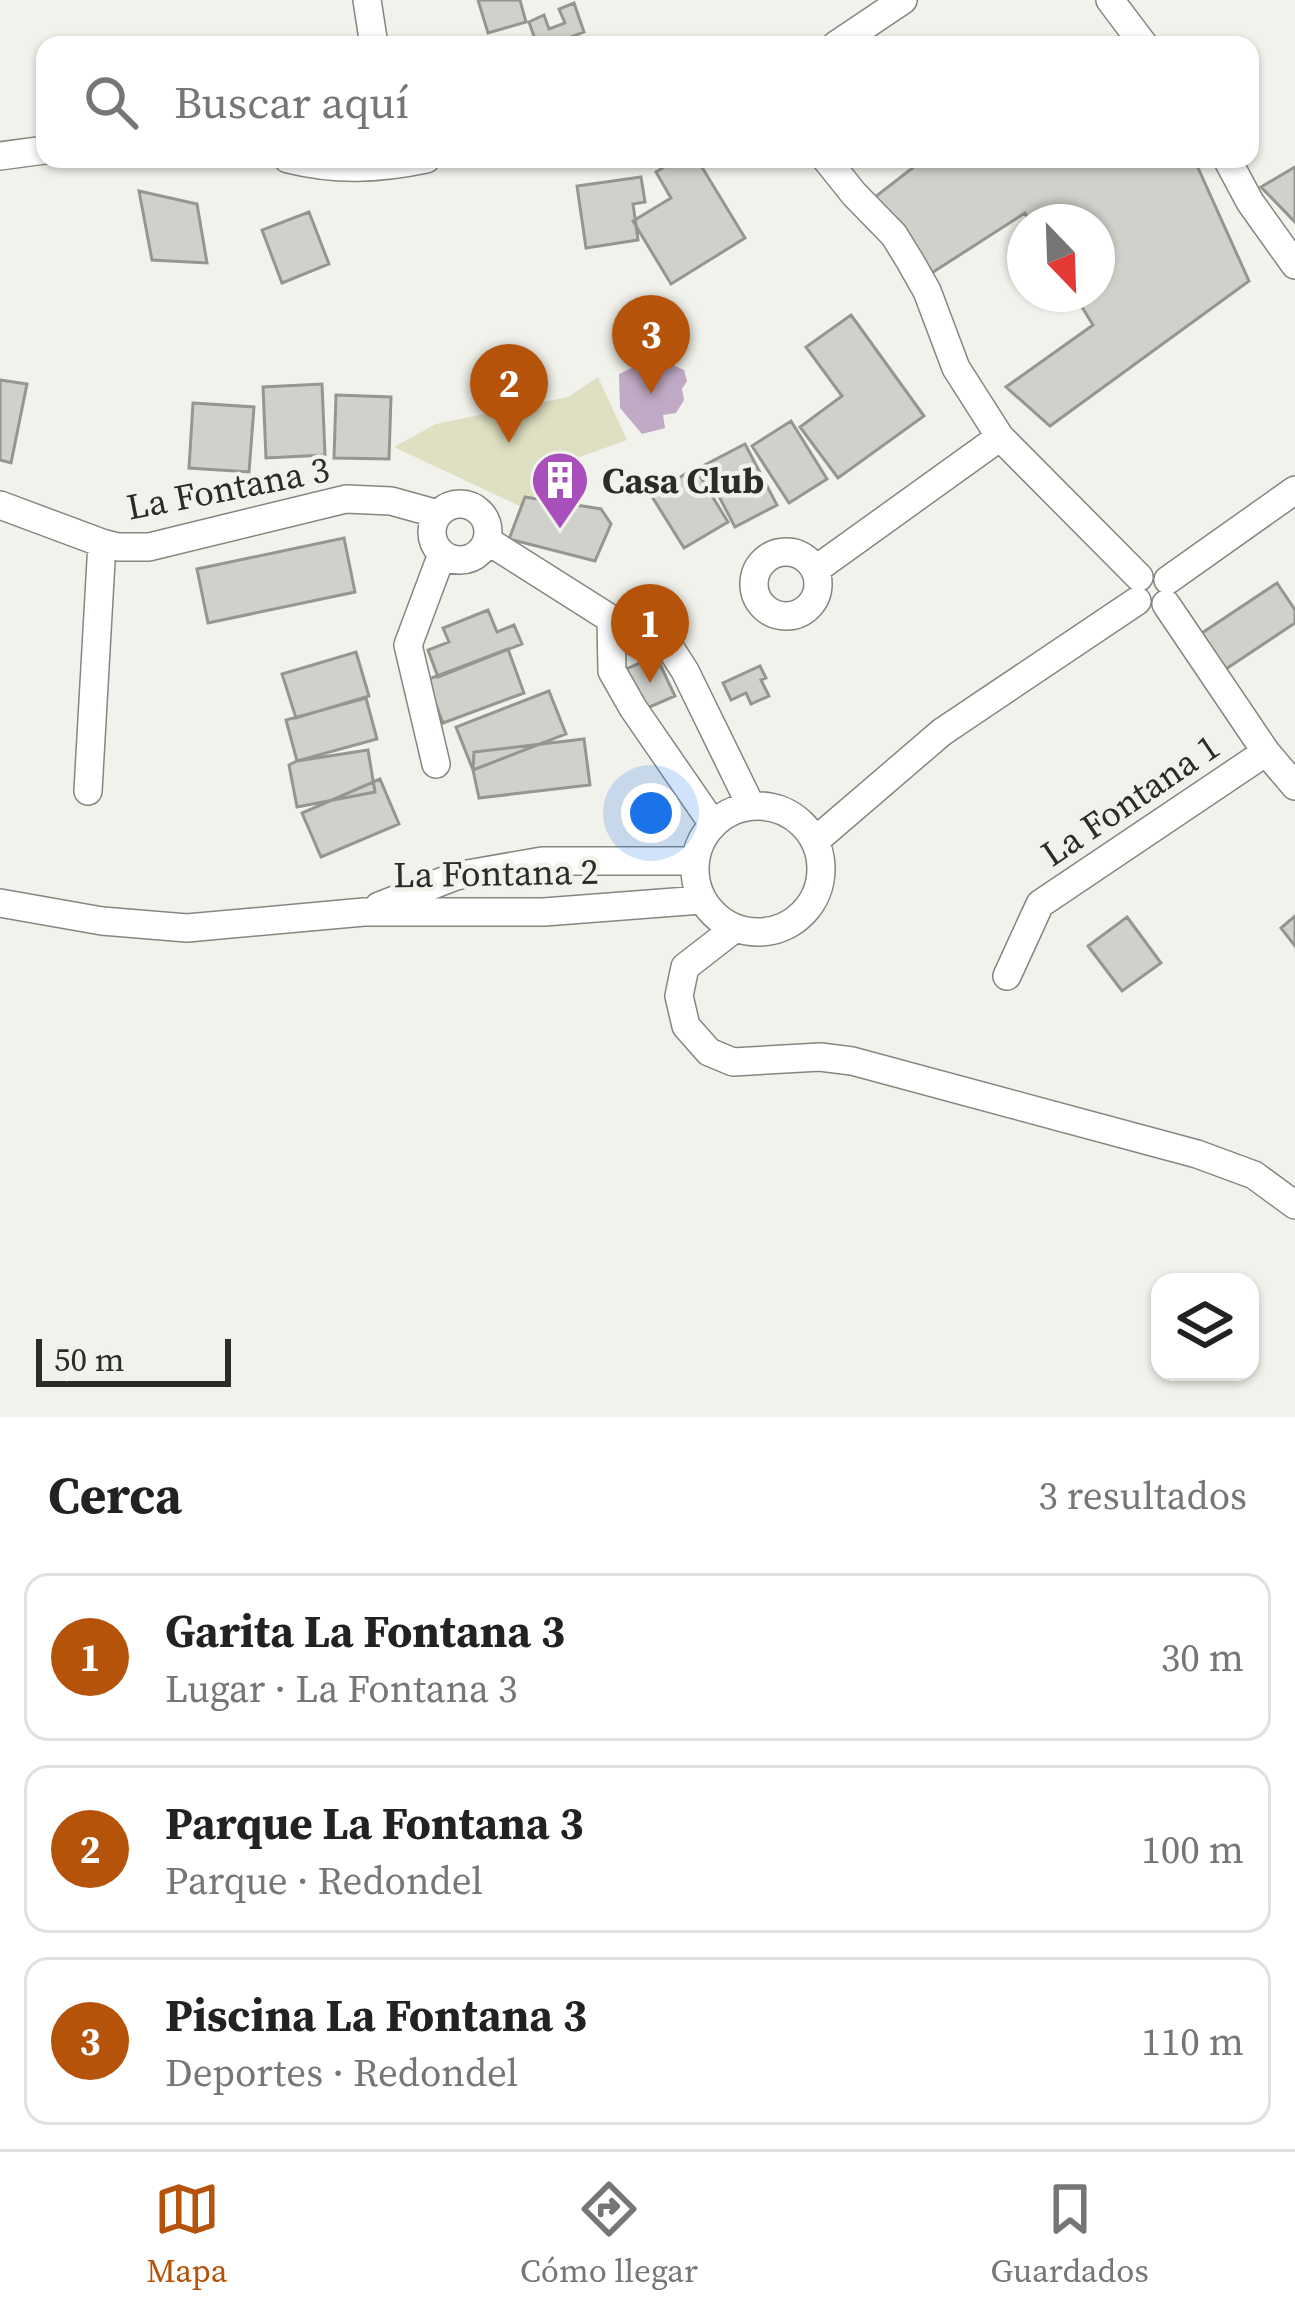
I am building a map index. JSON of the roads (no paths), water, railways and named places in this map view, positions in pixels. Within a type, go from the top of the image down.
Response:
[{"type":"street","points":[[367,0],[373,36]]},
{"type":"street","points":[[849,36],[903,0]]},
{"type":"street","points":[[1109,0],[1137,36]]},
{"type":"street","points":[[0,156],[36,151]]},
{"type":"street","name":"La Fontana 1","points":[[833,168],[894,235],[910,260],[956,368],[1000,436],[1152,590],[1295,786]]},
{"type":"street","points":[[1232,168],[1295,265]]},
{"type":"street","points":[[815,570],[1000,436]]},
{"type":"street","points":[[811,835],[942,731],[1295,490]]},
{"type":"street","name":"La Fontana 3","points":[[0,505],[118,547],[148,547],[346,499],[391,501],[438,514]]},
{"type":"street","points":[[453,504],[470,505],[484,515],[488,541],[474,557],[452,560],[436,548],[432,530],[438,514],[453,504]]},
{"type":"street","points":[[488,541],[611,619],[667,644],[751,806]]},
{"type":"street","name":"La Fontana 3","points":[[88,790],[102,543]]},
{"type":"street","points":[[436,764],[408,645],[442,554]]},
{"type":"street","points":[[611,619],[612,670],[713,824]]},
{"type":"street","name":"La Fontana 1","points":[[1006,976],[1040,904],[1266,752]]},
{"type":"street","points":[[751,806],[787,813],[811,835],[821,860],[821,879],[805,913],[772,932],[734,929],[709,910],[695,883],[695,861],[704,835],[731,812],[751,806]]},
{"type":"street","name":"La Fontana 2","points":[[364,912],[456,876],[542,861],[695,861]]},
{"type":"street","name":"La Fontana 2","points":[[0,903],[102,922],[187,928],[364,912],[544,912],[701,900]]},
{"type":"street","points":[[734,929],[686,967],[679,996],[686,1025],[709,1052],[733,1062],[820,1057],[852,1061],[1197,1154],[1254,1175],[1295,1205]]},
{"type":"place","name":"Piscina La Fontana 3","points":[[651,394]]},
{"type":"place","name":"Parque La Fontana 3","points":[[509,443]]},
{"type":"place","name":"Casa Club","points":[[560,531]]},
{"type":"place","name":"Garita La Fontana 3","points":[[650,683]]}]
